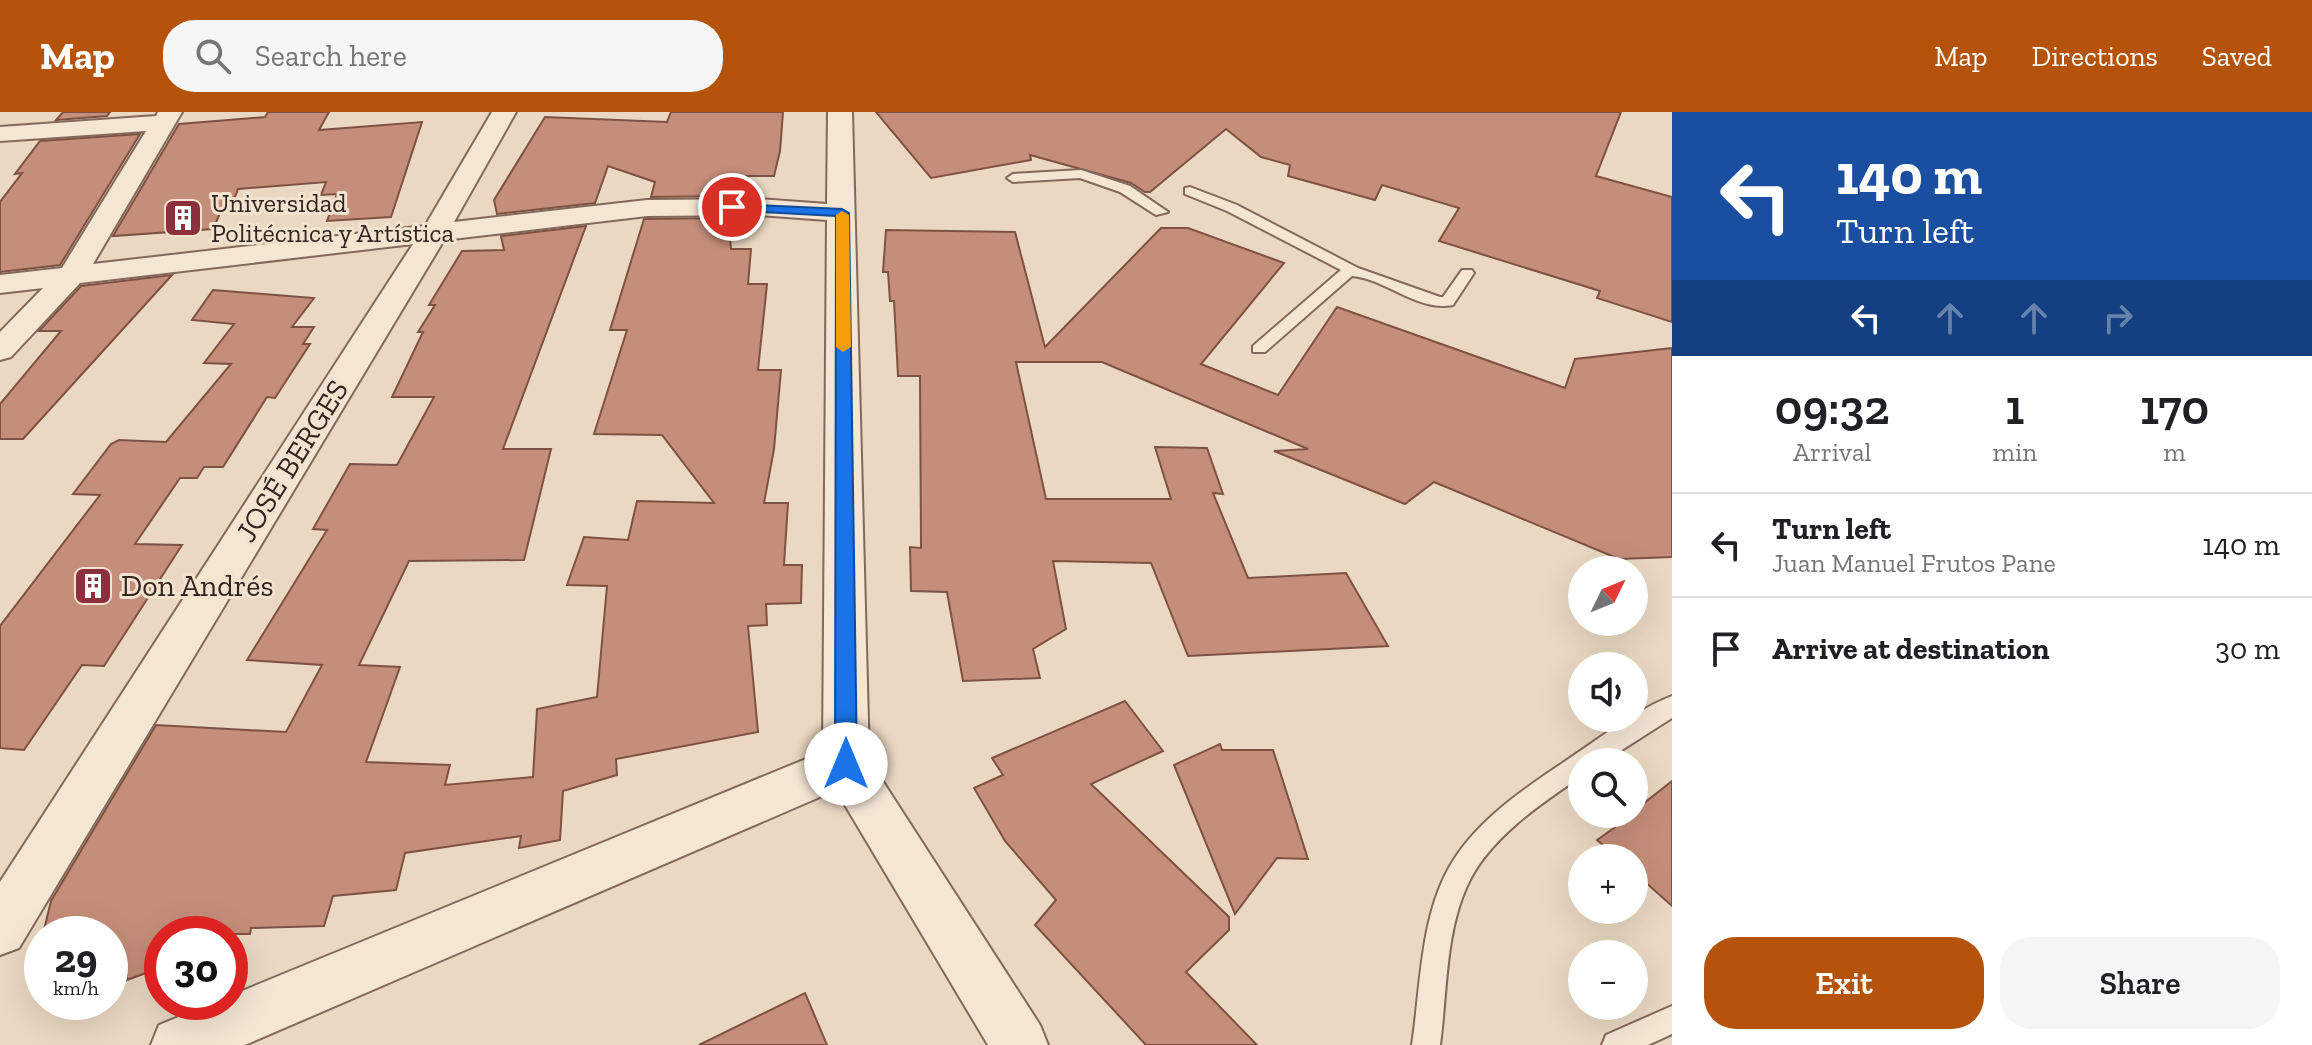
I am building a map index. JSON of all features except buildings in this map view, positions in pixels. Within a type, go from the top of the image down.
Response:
[{"type":"street","name":"JOSÉ BERGES","points":[[0,929],[433,235],[504,112]]},
{"type":"street","points":[[840,112],[846,764],[1020,1045]]},
{"type":"street","points":[[0,134],[167,117]]},
{"type":"street","points":[[0,350],[72,275],[167,117]]},
{"type":"street","points":[[0,284],[433,235],[541,218],[647,208],[760,207],[842,213]]},
{"type":"street","points":[[179,1045],[846,764]]},
{"type":"lane","points":[[1013,178],[1081,174],[1125,189],[1161,212]]},
{"type":"lane","points":[[1190,191],[1232,208],[1353,271],[1448,302],[1467,273]]},
{"type":"lane","points":[[1259,349],[1353,271]]},
{"type":"lane","points":[[1604,748],[1672,706]]},
{"type":"lane","points":[[1426,1045],[1446,913],[1460,871],[1523,806],[1568,772]]},
{"type":"lane","points":[[1616,1045],[1672,1020]]},
{"type":"slow traffic","points":[[842,215],[843,347]]},
{"type":"place","name":"Universidad Politécnica y Artística","points":[[183,218]]},
{"type":"place","name":"Don Andrés","points":[[93,586]]},
{"type":"route","points":[[732,207],[842,213],[846,764]]}]
